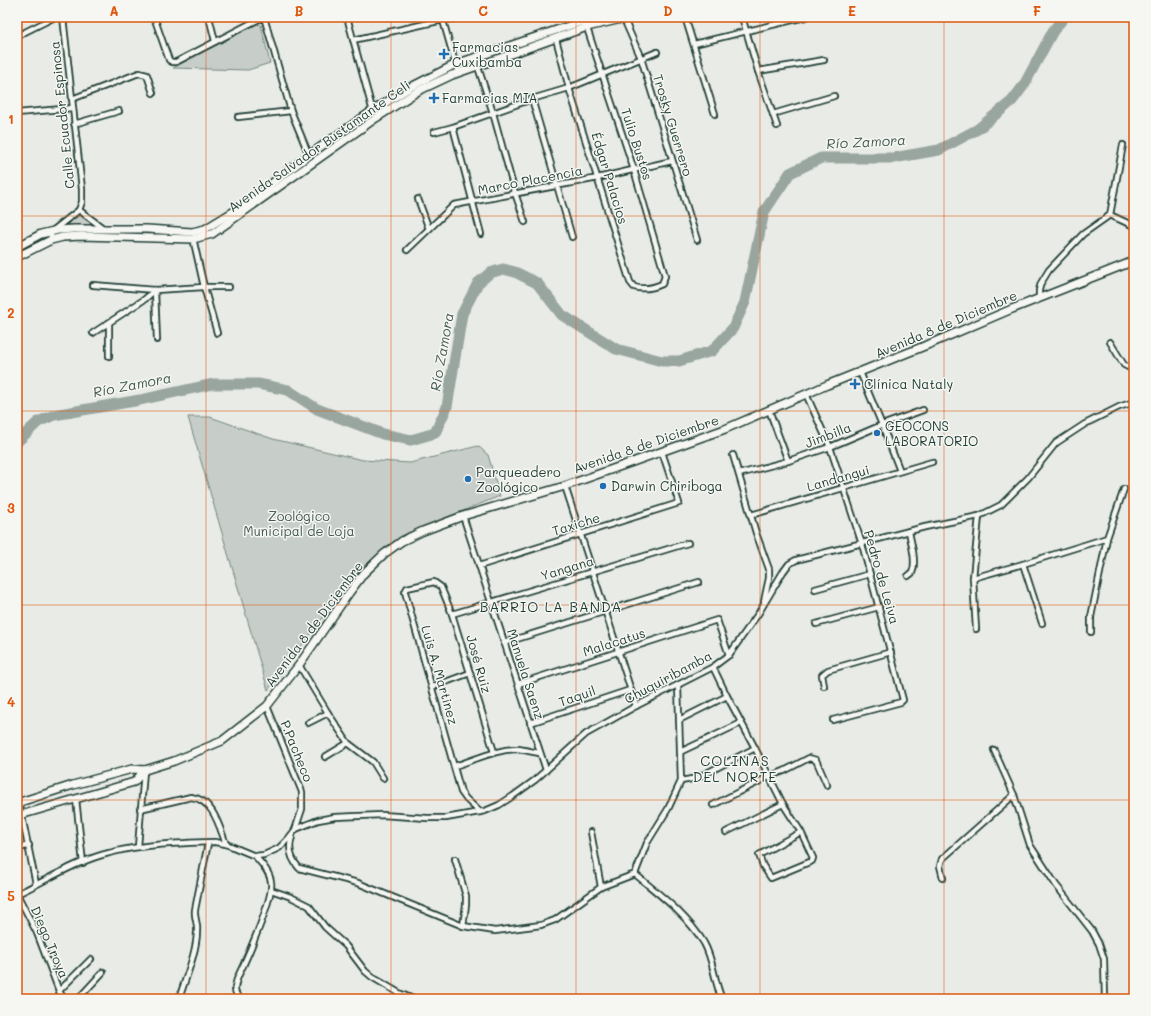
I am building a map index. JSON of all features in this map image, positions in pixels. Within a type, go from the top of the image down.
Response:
[{"type":"main road","name":"Avenida Salvador Bustamante Celi","points":[[17,247],[41,234],[74,229],[147,229],[193,236],[241,207],[309,155],[372,111],[411,87],[456,64],[595,17]]},
{"type":"main road","name":"Avenida Salvador Bustamante Celi","points":[[17,256],[51,240],[63,237],[81,236],[146,239],[212,234],[376,118],[418,91],[458,73],[587,27],[626,18]]},
{"type":"main road","points":[[146,239],[147,229]]},
{"type":"main road","name":"Avenida 8 de Diciembre","points":[[18,803],[73,785],[132,769],[145,770],[174,761],[222,741],[267,706],[299,665],[348,593],[364,573],[384,554],[402,541],[423,531],[463,516],[565,486],[725,430],[806,394],[1039,298],[1134,261]]},
{"type":"main road","name":"Avenida 8 de Diciembre","points":[[20,815],[134,782],[145,770]]},
{"type":"street","points":[[17,36],[55,17]]},
{"type":"street","name":"Calle Ecuador Espinosa","points":[[63,17],[82,189],[82,202],[79,210]]},
{"type":"street","points":[[154,17],[169,60],[172,62],[176,62],[215,40],[264,17],[291,111],[309,155]]},
{"type":"street","points":[[209,17],[215,40]]},
{"type":"street","points":[[347,17],[372,111],[376,118]]},
{"type":"street","points":[[353,40],[443,19],[463,17]]},
{"type":"street","points":[[685,17],[715,114]]},
{"type":"street","points":[[742,17],[758,71],[777,126]]},
{"type":"street","points":[[694,44],[745,30],[805,17]]},
{"type":"street","name":"Trosky Guerrero","points":[[626,18],[641,58],[697,240]]},
{"type":"street","points":[[443,19],[458,73]]},
{"type":"street","name":"Tulio Bustos","points":[[585,20],[634,170],[665,276]]},
{"type":"street","name":"Édgar Palacios","points":[[556,39],[569,88],[630,282],[634,287],[643,289],[662,284],[665,276]]},
{"type":"street","points":[[434,132],[569,88],[657,52]]},
{"type":"street","points":[[475,58],[525,222]]},
{"type":"street","points":[[758,71],[824,60]]},
{"type":"street","points":[[72,99],[139,73],[147,75],[153,93]]},
{"type":"street","points":[[773,114],[834,96]]},
{"type":"street","points":[[532,99],[572,237]]},
{"type":"street","points":[[17,114],[73,108]]},
{"type":"street","points":[[74,124],[119,111]]},
{"type":"street","points":[[238,117],[291,111]]},
{"type":"street","points":[[453,127],[474,202],[481,234]]},
{"type":"street","points":[[1039,298],[1041,283],[1048,270],[1083,234],[1110,215],[1123,145]]},
{"type":"street","name":"Marco Placencia","points":[[407,250],[454,205],[598,178],[672,161]]},
{"type":"street","points":[[418,199],[429,229]]},
{"type":"street","points":[[51,240],[51,232],[79,210],[103,229]]},
{"type":"street","points":[[1110,215],[1134,226]]},
{"type":"street","points":[[193,236],[204,287],[217,333]]},
{"type":"street","points":[[93,285],[156,290],[229,287]]},
{"type":"street","points":[[93,333],[145,299],[156,290]]},
{"type":"street","points":[[156,290],[156,340]]},
{"type":"street","points":[[109,323],[109,356]]},
{"type":"street","points":[[1110,342],[1124,365],[1134,370]]},
{"type":"street","points":[[860,372],[900,471]]},
{"type":"street","name":"Pedro de Leiva","points":[[806,394],[830,447],[862,544],[904,700],[833,720]]},
{"type":"street","name":"Chuquiribamba","points":[[256,856],[264,855],[279,848],[296,829],[318,820],[335,817],[382,815],[446,818],[480,812],[499,805],[546,770],[586,734],[636,706],[713,667],[729,656],[788,564],[796,560],[908,531],[979,516],[1000,505],[1028,478],[1056,443],[1085,424],[1119,407],[1134,402]]},
{"type":"street","points":[[769,410],[788,461]]},
{"type":"street","name":"Jimbilla","points":[[739,474],[788,461],[830,447],[882,425],[923,410]]},
{"type":"street","name":"Taxiche","points":[[479,566],[679,503],[662,452]]},
{"type":"street","points":[[733,455],[769,569],[769,578],[762,606]]},
{"type":"street","name":"Landangui","points":[[751,515],[932,462]]},
{"type":"street","points":[[565,486],[636,706]]},
{"type":"street","points":[[1091,632],[1091,617],[1106,538],[1124,489]]},
{"type":"street","name":"Manuela Saenz","points":[[463,516],[546,770]]},
{"type":"street","points":[[976,629],[973,578],[979,516]]},
{"type":"street","points":[[908,531],[914,565],[912,574],[908,576]]},
{"type":"street","points":[[973,578],[1106,538]]},
{"type":"street","name":"Yangana","points":[[452,614],[688,543]]},
{"type":"street","points":[[1023,564],[1042,623]]},
{"type":"street","points":[[815,589],[870,574]]},
{"type":"street","name":"Luis A. Martinez","points":[[438,584],[434,582],[407,588],[404,592],[461,792],[480,812]]},
{"type":"street","points":[[504,643],[699,582]]},
{"type":"street","name":"José Ruiz","points":[[438,584],[442,588],[452,614],[494,752]]},
{"type":"street","points":[[816,624],[879,606]]},
{"type":"street","name":"Malacatus","points":[[518,684],[717,620],[729,656]]},
{"type":"street","points":[[824,686],[822,675],[828,670],[891,652]]},
{"type":"street","points":[[299,665],[348,743],[372,762],[383,778]]},
{"type":"street","points":[[713,667],[783,804],[801,832],[814,858],[812,861],[772,878],[769,877],[759,855],[801,832]]},
{"type":"street","points":[[432,687],[470,673]]},
{"type":"street","points":[[678,685],[681,782],[668,809],[647,843],[635,874],[682,913],[704,944],[712,962],[722,999]]},
{"type":"street","name":"Taquil","points":[[530,724],[630,690]]},
{"type":"street","points":[[679,720],[727,696]]},
{"type":"street","name":"P.Pacheco","points":[[267,706],[302,792],[302,809],[296,829],[291,839],[290,853],[299,868],[358,883],[463,926],[495,931],[541,925],[555,920],[567,913],[601,887],[635,874]]},
{"type":"street","points":[[308,723],[328,713]]},
{"type":"street","points":[[680,752],[742,723]]},
{"type":"street","points":[[325,757],[348,743]]},
{"type":"street","points":[[681,782],[697,778],[755,748]]},
{"type":"street","points":[[454,766],[494,752],[519,749],[540,753]]},
{"type":"street","points":[[994,750],[1014,795],[1030,845],[1056,885],[1092,931],[1099,944],[1104,959],[1105,999]]},
{"type":"street","points":[[713,805],[809,758],[816,760],[827,785]]},
{"type":"street","points":[[138,847],[140,809],[145,770]]},
{"type":"street","points":[[943,878],[940,866],[942,860],[1014,795]]},
{"type":"street","points":[[140,809],[191,797],[199,798],[210,807],[226,844]]},
{"type":"street","points":[[76,799],[83,863]]},
{"type":"street","points":[[18,803],[29,845],[36,884]]},
{"type":"street","points":[[726,832],[783,804]]},
{"type":"street","points":[[591,832],[601,887]]},
{"type":"street","points":[[179,999],[197,933],[197,925],[194,917],[208,842]]},
{"type":"street","points":[[17,894],[36,884],[108,853],[138,847],[208,842],[226,844],[256,856],[265,868],[271,881],[271,890],[253,943],[236,982],[236,996],[240,999]]},
{"type":"street","points":[[17,849],[29,845]]},
{"type":"street","points":[[455,859],[466,896],[463,926]]},
{"type":"street","points":[[271,890],[291,897],[309,906],[325,927],[346,946],[368,974],[390,989],[413,999]]},
{"type":"street","name":"Diego Troya","points":[[17,894],[37,933],[59,991],[64,999]]},
{"type":"street","points":[[59,991],[92,959]]},
{"type":"street","points":[[78,999],[103,972]]},
{"type":"green space","points":[[257,24],[261,25],[270,63],[248,70],[173,68]]},
{"type":"green space","points":[[80,215],[99,227],[87,225],[65,226]]},
{"type":"green space","name":"Zoológico Municipal de Loja","points":[[188,417],[210,417],[273,439],[363,460],[410,463],[478,446],[488,455],[500,496],[407,533],[383,549],[356,574],[268,690]]},
{"type":"waterway","name":"Río Zamora","points":[[17,442],[38,422],[54,415],[140,400],[213,384],[258,384],[288,390],[317,409],[383,434],[411,440],[435,433],[447,407],[462,314],[478,283],[490,273],[503,269],[515,272],[537,283],[562,315],[616,349],[662,361],[679,361],[712,351],[733,328],[745,302],[764,212],[790,173],[821,158],[893,158],[939,150],[978,129],[1012,101],[1024,85],[1053,31],[1064,17]]},
{"type":"place","name":"Farmacias Cuxibamba","points":[[444,54]]},
{"type":"place","name":"Farmacias MIA","points":[[434,98]]},
{"type":"place","name":"Clínica Nataly","points":[[855,384]]},
{"type":"place","name":"GEOCONS LABORATORIO","points":[[877,433]]},
{"type":"place","name":"Parqueadero Zoológico","points":[[468,479]]},
{"type":"place","name":"Darwin Chiriboga","points":[[603,486]]},
{"type":"district","name":"BARRIO LA BANDA","points":[[551,607]]},
{"type":"district","name":"COLINAS DEL NORTE","points":[[735,770]]}]
